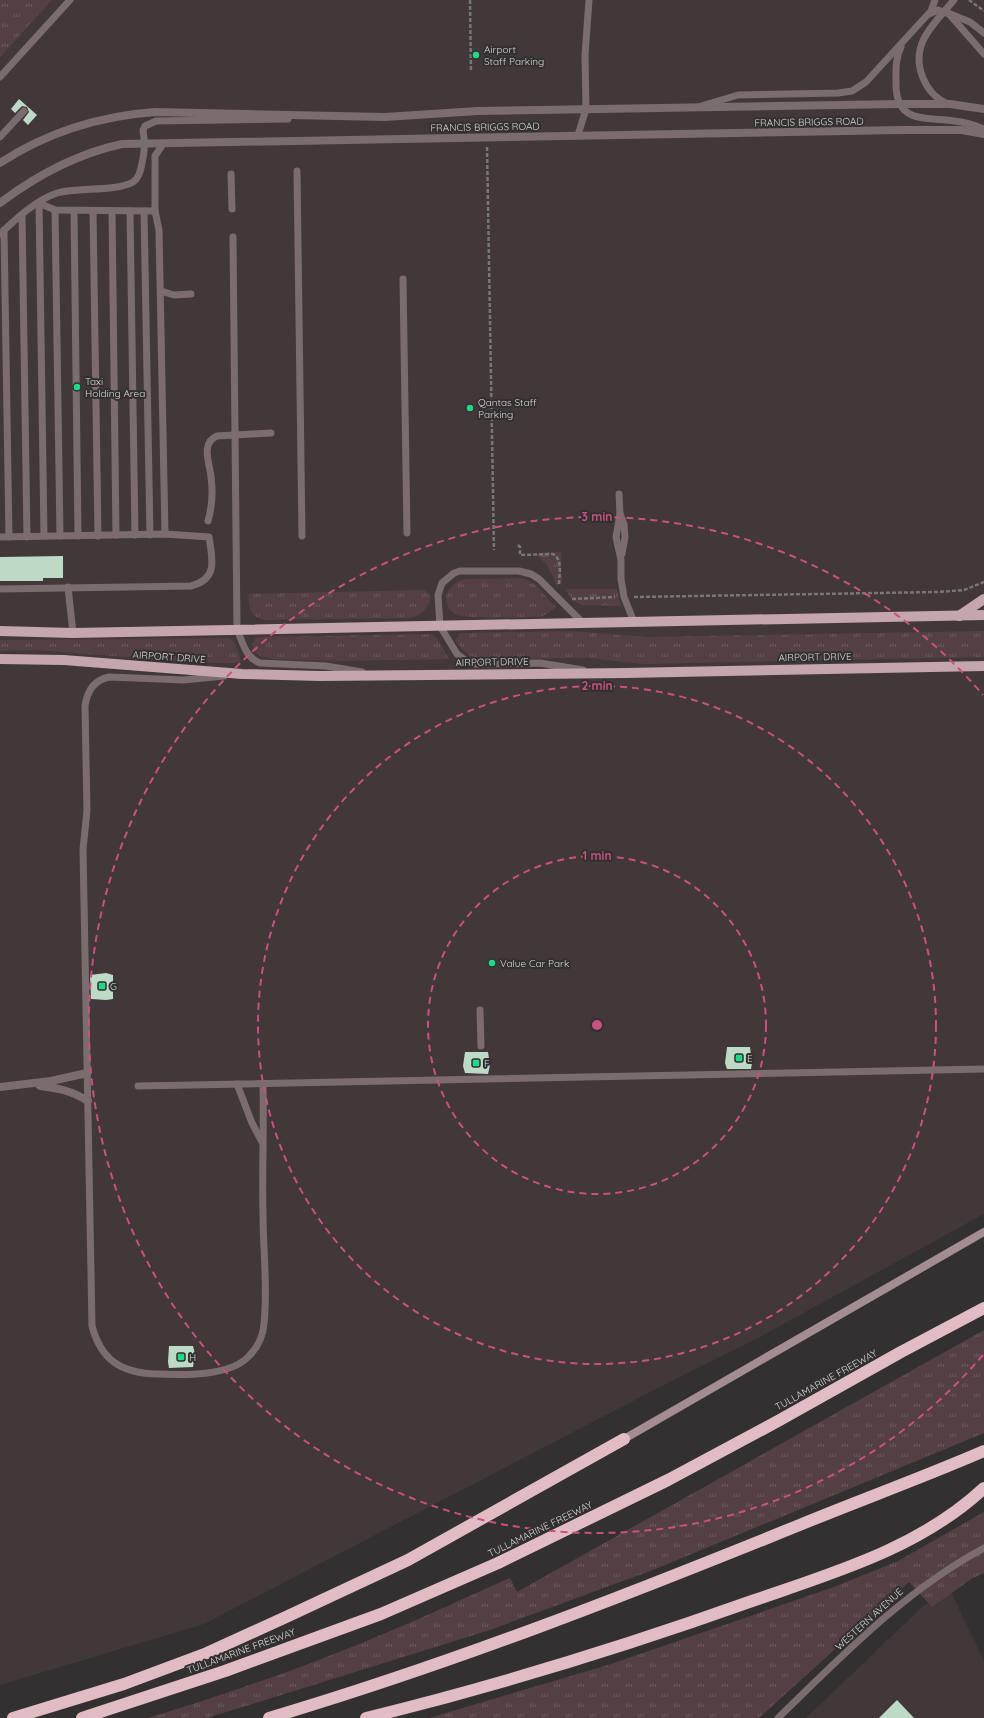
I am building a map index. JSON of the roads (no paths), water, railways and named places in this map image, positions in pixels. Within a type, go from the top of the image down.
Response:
[{"type":"highway","name":"TULLAMARINE FREEWAY","points":[[82,1718],[225,1671],[381,1614],[498,1564],[668,1480],[984,1308]]},
{"type":"highway","points":[[13,1718],[124,1684],[207,1653],[286,1618],[408,1560],[624,1439]]},
{"type":"highway","points":[[269,1718],[340,1697],[458,1658],[637,1591],[984,1451]]},
{"type":"highway","points":[[366,1718],[587,1656],[722,1612],[853,1566],[914,1537],[946,1517],[984,1488]]},
{"type":"main road","points":[[959,616],[984,599]]},
{"type":"main road","points":[[0,631],[73,633],[984,615]]},
{"type":"main road","name":"AIRPORT DRIVE","points":[[0,659],[64,660],[242,674],[382,676],[984,666]]},
{"type":"street","name":"FRANCIS BRIGGS ROAD","points":[[0,163],[29,146],[60,132],[83,124],[131,113],[155,112],[385,117],[478,111],[900,104],[950,104],[984,109]]},
{"type":"street","name":"FRANCIS BRIGGS ROAD","points":[[0,203],[34,179],[85,154],[122,144],[146,145],[920,130],[962,130],[984,134]]},
{"type":"street","points":[[0,1087],[29,1084],[87,1073]]},
{"type":"street","points":[[29,1084],[63,1089],[88,1101]]},
{"type":"street","points":[[624,1439],[984,1232]]},
{"type":"lane","points":[[0,77],[70,0]]},
{"type":"lane","points":[[578,136],[586,109],[586,55],[589,0]]},
{"type":"lane","points":[[696,107],[738,95],[838,93],[852,91],[866,82],[926,17],[934,6],[935,0]]},
{"type":"lane","points":[[950,104],[940,100],[925,85],[918,60],[922,42],[944,11],[954,0]]},
{"type":"lane","points":[[926,17],[938,10],[944,11],[970,22],[984,33]]},
{"type":"lane","points":[[944,11],[984,54]]},
{"type":"lane","points":[[906,38],[896,59],[896,91],[900,104],[907,113],[915,118],[960,122],[984,129]]},
{"type":"lane","points":[[0,138],[24,111]]},
{"type":"lane","points":[[9,537],[2,232],[39,203],[59,193],[122,185],[133,181],[139,176],[146,145],[143,130],[145,126],[156,120],[385,117]]},
{"type":"lane","points":[[163,144],[156,156],[155,211],[159,230],[161,291],[165,534]]},
{"type":"lane","points":[[296,171],[302,536]]},
{"type":"lane","points":[[231,174],[232,209]]},
{"type":"lane","points":[[39,203],[55,210],[155,211]]},
{"type":"lane","points":[[39,203],[44,536]]},
{"type":"lane","points":[[55,210],[60,536]]},
{"type":"lane","points":[[74,211],[78,536]]},
{"type":"lane","points":[[93,211],[98,536]]},
{"type":"lane","points":[[112,211],[116,535]]},
{"type":"lane","points":[[130,211],[135,535]]},
{"type":"lane","points":[[144,211],[150,535]]},
{"type":"lane","points":[[22,215],[27,537]]},
{"type":"lane","points":[[233,237],[237,630],[250,658],[260,663],[326,666],[382,676]]},
{"type":"lane","points":[[403,279],[407,533]]},
{"type":"lane","points":[[161,291],[174,295],[191,294]]},
{"type":"lane","points":[[208,521],[211,510],[212,478],[208,467],[208,446],[214,437],[234,434],[271,433]]},
{"type":"lane","points":[[619,494],[620,514],[624,524],[625,537],[621,560],[621,579],[624,597],[634,622]]},
{"type":"lane","points":[[0,537],[165,534],[209,537],[212,569],[206,579],[191,586],[0,589]]},
{"type":"lane","points":[[582,622],[546,586],[531,574],[519,570],[460,571],[447,577],[439,588],[440,626],[453,650],[468,662],[475,664],[540,663],[596,672]]},
{"type":"lane","points":[[68,587],[73,633]]},
{"type":"lane","points":[[242,674],[184,680],[109,677],[98,681],[92,687],[88,692],[85,706],[87,811],[83,849],[92,1326],[100,1347],[114,1363],[126,1370],[138,1374],[197,1373],[229,1368],[238,1364],[249,1356],[261,1338],[264,1310],[262,1142],[263,1084]]},
{"type":"lane","points":[[480,1010],[481,1046]]},
{"type":"lane","points":[[138,1086],[984,1069]]},
{"type":"lane","points":[[237,1084],[252,1123],[262,1142]]},
{"type":"lane","name":"WESTERN AVENUE","points":[[778,1718],[893,1609],[928,1582],[984,1548]]},
{"type":"place","name":"Airport Staff Parking","points":[[476,55]]},
{"type":"place","name":"Taxi Holding Area","points":[[77,387]]},
{"type":"place","name":"Qantas Staff Parking","points":[[470,408]]},
{"type":"place","name":"Value Car Park","points":[[492,963]]},
{"type":"place","name":"G","points":[[102,986]]},
{"type":"place","name":"E","points":[[739,1058]]},
{"type":"place","name":"F","points":[[476,1063]]},
{"type":"place","name":"H","points":[[181,1357]]}]
